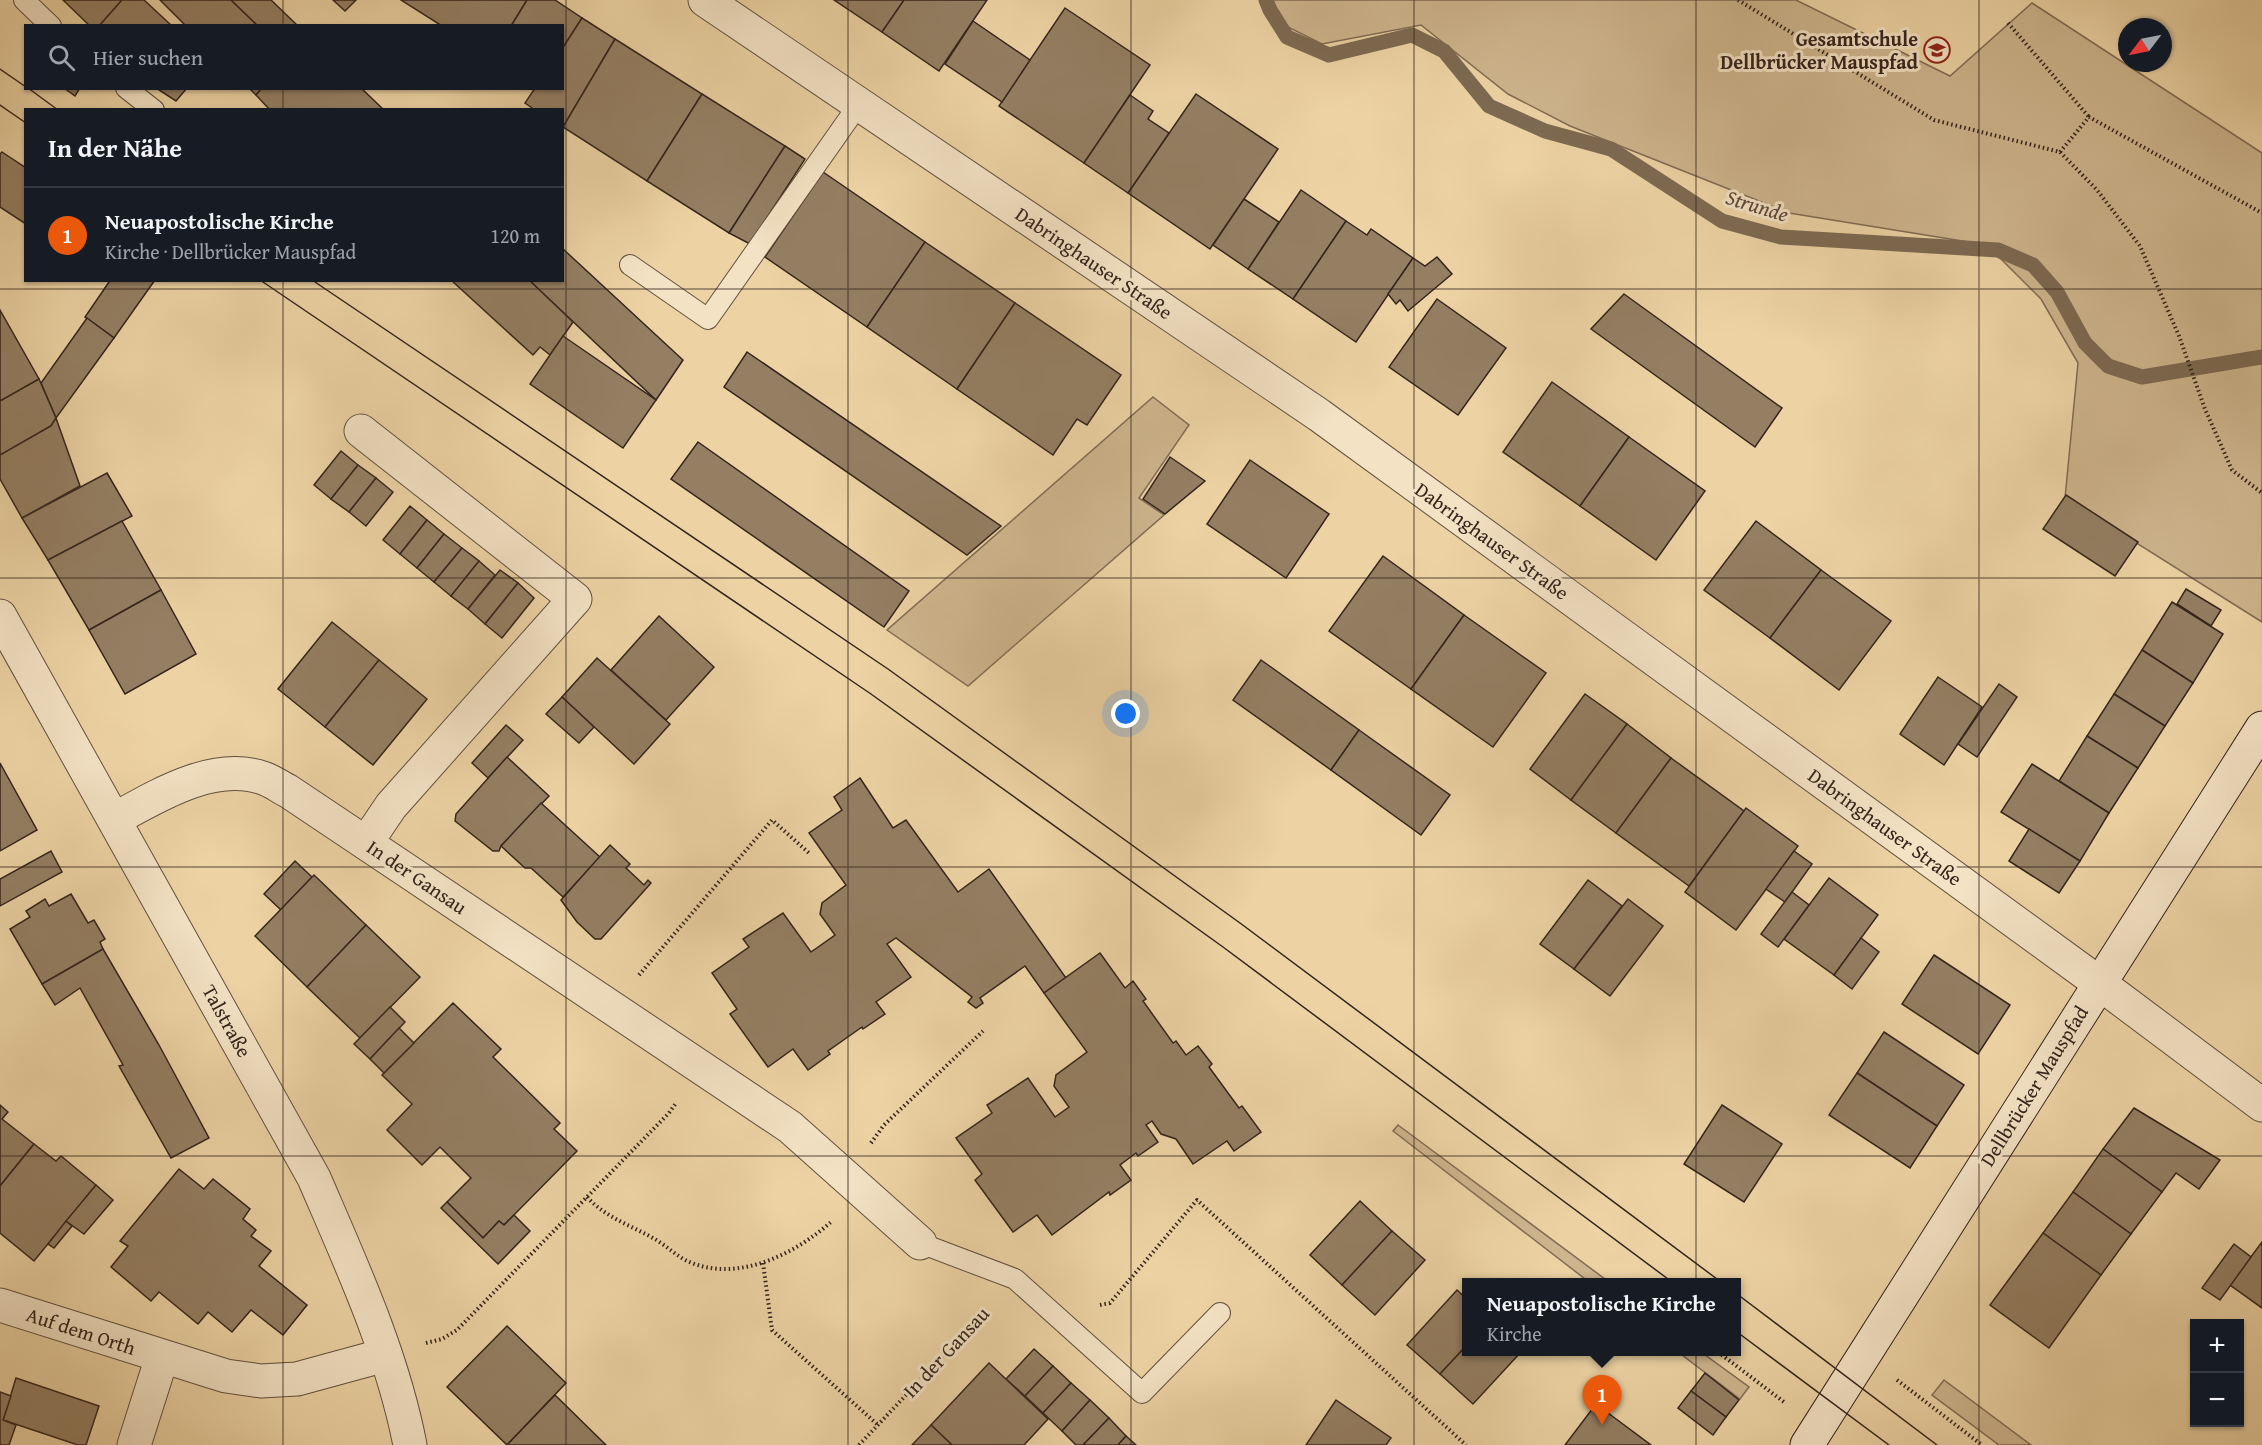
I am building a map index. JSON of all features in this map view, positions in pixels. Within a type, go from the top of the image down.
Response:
[{"type":"street","name":"Dabringhauser Straße","points":[[705,0],[1319,415],[2262,1105]]},
{"type":"street","points":[[361,431],[575,599],[391,806],[366,843]]},
{"type":"street","name":"Talstraße","points":[[0,616],[314,1178],[351,1264],[385,1355],[410,1445]]},
{"type":"street","name":"Dellbrücker Mauspfad","points":[[1813,1435],[2262,728]]},
{"type":"street","name":"In der Gansau","points":[[115,819],[167,790],[201,779],[236,774],[263,778],[288,791],[790,1127],[920,1243]]},
{"type":"street","name":"Auf dem Orth","points":[[0,1305],[226,1376],[261,1381],[297,1379],[385,1355]]},
{"type":"street","name":"Auf dem Orth","points":[[134,1445],[162,1357]]},
{"type":"lane","points":[[24,0],[49,24]]},
{"type":"lane","points":[[129,90],[151,108]]},
{"type":"lane","points":[[630,265],[708,319],[859,104]]},
{"type":"lane","points":[[920,1243],[1015,1279],[1142,1393],[1220,1313]]},
{"type":"path","points":[[1738,0],[1934,120],[2060,152],[2097,190],[2140,246],[2179,336],[2205,410],[2232,470],[2262,493]]},
{"type":"path","points":[[2008,23],[2089,117],[2262,213]]},
{"type":"path","points":[[2060,152],[2089,117]]},
{"type":"path","points":[[612,1007],[772,820],[810,854]]},
{"type":"path","points":[[586,1197],[598,1209],[655,1238],[691,1263],[725,1271],[763,1263],[812,1239],[855,1185],[884,1125],[983,1031]]},
{"type":"path","points":[[385,1355],[442,1339],[457,1330],[669,1113],[700,1068]]},
{"type":"path","points":[[763,1263],[772,1330],[878,1425]]},
{"type":"path","name":"In der Gansau","points":[[859,1445],[1015,1279]]},
{"type":"path","points":[[1864,1355],[1982,1445]]},
{"type":"path","points":[[1723,1356],[1784,1402],[1813,1435]]},
{"type":"shaded area","points":[[1271,0],[1796,0],[1950,76],[2032,3],[2118,59],[2118,72],[2138,72],[2262,153],[2262,622],[2065,498],[2078,363],[2041,299],[1987,245],[1789,213],[1570,126],[1508,94],[1421,25],[1322,44],[1284,25]]},
{"type":"shaded area","points":[[1153,397],[1189,425],[1139,498],[1164,515],[968,686],[887,630]]},
{"type":"shaded area","points":[[1398,1125],[1604,1278],[1584,1278],[1393,1131]]},
{"type":"shaded area","points":[[1683,1356],[1706,1356],[1749,1387],[1740,1399]]},
{"type":"shaded area","points":[[1944,1380],[2031,1445],[1999,1445],[1932,1395]]},
{"type":"building","points":[[63,0],[122,0],[101,24],[88,24]]},
{"type":"building","points":[[122,0],[144,0],[170,24],[101,24]]},
{"type":"building","points":[[160,0],[231,0],[256,24],[184,24]]},
{"type":"building","points":[[231,0],[271,0],[296,24],[256,24]]},
{"type":"building","points":[[333,0],[356,0],[345,11]]},
{"type":"building","points":[[401,0],[527,0],[512,24],[439,24]]},
{"type":"building","points":[[527,0],[555,0],[582,18],[564,46],[564,24],[512,24]]},
{"type":"building","points":[[834,0],[904,0],[882,32]]},
{"type":"building","points":[[904,0],[987,0],[939,71],[882,32]]},
{"type":"building","points":[[1065,8],[1150,65],[1084,163],[999,106]]},
{"type":"building","points":[[582,18],[615,39],[564,125],[564,108],[532,108],[525,103],[534,90],[564,90],[564,46]]},
{"type":"building","points":[[973,21],[1030,60],[1002,102],[945,64]]},
{"type":"building","points":[[615,39],[702,94],[647,181],[564,128]]},
{"type":"building","points":[[67,90],[79,90],[75,96]]},
{"type":"building","points":[[159,90],[185,90],[176,101]]},
{"type":"building","points":[[251,90],[260,90],[256,95]]},
{"type":"building","points":[[260,90],[363,90],[382,108],[268,108],[256,95]]},
{"type":"building","points":[[702,94],[785,146],[729,233],[647,181]]},
{"type":"building","points":[[1196,94],[1278,149],[1210,249],[1128,193]]},
{"type":"building","points":[[1130,95],[1153,111],[1148,119],[1169,133],[1128,193],[1084,163]]},
{"type":"building","points":[[785,146],[805,159],[750,244],[729,233]]},
{"type":"building","points":[[2,152],[24,167],[24,223],[0,207],[0,154]]},
{"type":"building","points":[[823,172],[925,242],[867,327],[765,257]]},
{"type":"building","points":[[1301,190],[1346,221],[1293,299],[1248,269]]},
{"type":"building","points":[[1244,199],[1279,222],[1248,269],[1213,245]]},
{"type":"building","points":[[1346,221],[1367,235],[1371,229],[1413,258],[1356,342],[1293,299]]},
{"type":"building","points":[[925,242],[1015,303],[957,389],[867,327]]},
{"type":"building","points":[[564,250],[683,360],[656,400],[531,282],[564,282]]},
{"type":"building","points":[[1437,257],[1452,274],[1408,311],[1400,300],[1396,304],[1388,294],[1413,258],[1425,266]]},
{"type":"building","points":[[109,282],[154,282],[114,338],[85,317]]},
{"type":"building","points":[[453,282],[531,282],[573,322],[550,355],[540,347],[533,355]]},
{"type":"building","points":[[1624,294],[1782,408],[1755,447],[1591,329]]},
{"type":"building","points":[[1437,299],[1506,348],[1458,415],[1389,367]]},
{"type":"building","points":[[1015,303],[1121,375],[1087,425],[1077,419],[1053,455],[957,389]]},
{"type":"building","points":[[0,310],[39,379],[0,401]]},
{"type":"building","points":[[87,318],[114,338],[56,418],[41,383]]},
{"type":"building","points":[[563,336],[656,400],[623,448],[530,384]]},
{"type":"building","points":[[747,352],[1001,526],[967,555],[724,387]]},
{"type":"building","points":[[39,379],[56,418],[51,426],[0,455],[0,401]]},
{"type":"building","points":[[1552,382],[1629,437],[1580,506],[1503,452]]},
{"type":"building","points":[[56,418],[80,486],[22,518],[0,479],[0,455],[51,426]]},
{"type":"building","points":[[1629,437],[1705,491],[1656,560],[1580,506]]},
{"type":"building","points":[[698,442],[909,591],[884,627],[671,479]]},
{"type":"building","points":[[341,451],[358,465],[331,499],[314,485]]},
{"type":"building","points":[[1170,457],[1205,481],[1165,514],[1143,499]]},
{"type":"building","points":[[1250,460],[1329,514],[1286,578],[1207,524]]},
{"type":"building","points":[[358,465],[376,478],[349,512],[331,499]]},
{"type":"building","points":[[107,473],[132,516],[48,560],[22,518]]},
{"type":"building","points":[[376,478],[393,492],[366,526],[349,512]]},
{"type":"building","points":[[2066,495],[2138,542],[2115,576],[2043,529]]},
{"type":"building","points":[[410,506],[427,520],[400,554],[383,540]]},
{"type":"building","points":[[427,520],[444,534],[417,568],[400,554]]},
{"type":"building","points":[[122,521],[161,590],[89,630],[48,560]]},
{"type":"building","points":[[1756,521],[1821,570],[1770,638],[1704,590]]},
{"type":"building","points":[[444,534],[462,548],[434,582],[417,568]]},
{"type":"building","points":[[462,548],[479,561],[451,596],[434,582]]},
{"type":"building","points":[[1383,556],[1464,615],[1411,689],[1329,631]]},
{"type":"building","points":[[479,561],[495,575],[468,609],[451,596]]},
{"type":"building","points":[[500,570],[518,583],[485,624],[468,609]]},
{"type":"building","points":[[1821,570],[1891,621],[1839,690],[1770,638]]},
{"type":"building","points":[[518,583],[534,598],[502,638],[485,624]]},
{"type":"building","points":[[2186,589],[2221,610],[2211,626],[2177,604]]},
{"type":"building","points":[[161,590],[196,654],[125,694],[89,630]]},
{"type":"building","points":[[2172,602],[2223,634],[2193,683],[2142,650]]},
{"type":"building","points":[[1464,615],[1546,673],[1493,747],[1411,689]]},
{"type":"building","points":[[659,616],[714,667],[666,720],[611,670]]},
{"type":"building","points":[[332,622],[379,660],[325,727],[278,689]]},
{"type":"building","points":[[2142,650],[2193,683],[2165,726],[2114,694]]},
{"type":"building","points":[[597,658],[670,724],[634,764],[562,697]]},
{"type":"building","points":[[379,660],[427,699],[373,765],[325,727]]},
{"type":"building","points":[[1261,660],[1359,730],[1331,770],[1233,700]]},
{"type":"building","points":[[1938,677],[1982,707],[1944,765],[1900,734]]},
{"type":"building","points":[[1999,684],[2017,697],[1977,757],[1958,744]]},
{"type":"building","points":[[1585,694],[1627,724],[1571,800],[1530,769]]},
{"type":"building","points":[[2114,694],[2165,726],[2138,768],[2087,736]]},
{"type":"building","points":[[562,697],[594,727],[579,743],[546,714]]},
{"type":"building","points":[[1627,724],[1671,758],[1616,833],[1571,800]]},
{"type":"building","points":[[506,725],[523,740],[488,778],[472,763]]},
{"type":"building","points":[[1359,730],[1450,795],[1421,835],[1331,770]]},
{"type":"building","points":[[2087,736],[2138,768],[2109,813],[2059,781]]},
{"type":"building","points":[[507,757],[549,796],[501,846],[499,851],[493,851],[455,821],[456,814]]},
{"type":"building","points":[[1671,758],[1744,811],[1689,886],[1616,833]]},
{"type":"building","points":[[0,763],[37,830],[0,851]]},
{"type":"building","points":[[2032,764],[2109,813],[2080,861],[2001,812]]},
{"type":"building","points":[[860,778],[893,828],[906,820],[958,892],[989,869],[1066,978],[1044,993],[1025,966],[980,998],[983,1003],[976,1008],[968,1002],[972,997],[896,938],[887,944],[911,977],[876,1002],[885,1014],[828,1051],[830,1054],[808,1070],[793,1049],[768,1067],[730,1014],[737,1009],[712,973],[749,947],[743,939],[783,913],[811,952],[835,935],[820,914],[822,903],[846,885],[809,833],[842,810],[834,797]]},
{"type":"building","points":[[541,803],[600,857],[563,897],[531,868],[525,868],[501,846]]},
{"type":"building","points":[[1746,808],[1798,846],[1736,930],[1685,892]]},
{"type":"building","points":[[2029,829],[2080,861],[2059,893],[2009,861]]},
{"type":"building","points":[[610,845],[630,864],[626,868],[644,885],[648,880],[651,883],[601,939],[595,939],[577,922],[561,900]]},
{"type":"building","points":[[51,851],[62,872],[0,906],[0,879]]},
{"type":"building","points":[[1794,851],[1812,864],[1785,902],[1766,889]]},
{"type":"building","points":[[295,861],[312,877],[281,910],[264,894]]},
{"type":"building","points":[[314,875],[366,925],[307,987],[255,936]]},
{"type":"building","points":[[1829,878],[1878,915],[1834,975],[1784,939]]},
{"type":"building","points":[[1588,880],[1622,906],[1574,969],[1540,944]]},
{"type":"building","points":[[1792,892],[1809,905],[1778,947],[1761,934]]},
{"type":"building","points":[[71,894],[88,923],[94,920],[105,939],[100,942],[103,949],[42,984],[10,929],[30,917],[26,911],[45,899],[49,906]]},
{"type":"building","points":[[1628,899],[1663,926],[1610,996],[1574,969]]},
{"type":"building","points":[[366,925],[420,977],[360,1038],[307,987]]},
{"type":"building","points":[[1861,938],[1879,952],[1852,989],[1834,975]]},
{"type":"building","points":[[103,949],[159,1045],[209,1138],[171,1158],[119,1066],[123,1065],[80,988],[55,1005],[42,984]]},
{"type":"building","points":[[1100,953],[1125,988],[1133,981],[1146,999],[1143,1001],[1173,1043],[1176,1041],[1186,1055],[1198,1046],[1212,1064],[1209,1067],[1239,1108],[1242,1106],[1261,1132],[1234,1151],[1227,1141],[1193,1164],[1176,1139],[1161,1134],[1152,1121],[1146,1125],[1158,1142],[1138,1156],[1136,1153],[1120,1165],[1131,1180],[1110,1195],[1109,1192],[1052,1235],[1037,1215],[1013,1232],[975,1180],[982,1174],[956,1138],[992,1113],[987,1105],[1028,1078],[1055,1117],[1069,1107],[1054,1086],[1056,1075],[1087,1052],[1044,993]]},
{"type":"building","points":[[1934,955],[2010,1005],[1978,1054],[1902,1004]]},
{"type":"building","points":[[453,1003],[501,1049],[493,1057],[560,1123],[554,1129],[577,1151],[504,1225],[499,1221],[483,1238],[447,1202],[471,1178],[440,1147],[422,1165],[387,1130],[412,1104],[382,1075]]},
{"type":"building","points":[[390,1007],[405,1022],[370,1059],[354,1044]]},
{"type":"building","points":[[399,1028],[414,1043],[384,1073],[370,1059]]},
{"type":"building","points":[[1884,1032],[1964,1085],[1937,1126],[1857,1073]]},
{"type":"building","points":[[1857,1073],[1937,1126],[1910,1168],[1829,1115]]},
{"type":"building","points":[[0,1105],[8,1112],[2,1119],[34,1144],[0,1186]]},
{"type":"building","points":[[1722,1105],[1782,1144],[1744,1202],[1684,1164]]},
{"type":"building","points":[[2134,1108],[2220,1160],[2199,1189],[2176,1173],[2162,1192],[2103,1149]]},
{"type":"building","points":[[34,1144],[56,1161],[61,1156],[96,1185],[34,1261],[0,1233],[0,1186]]},
{"type":"building","points":[[2103,1149],[2162,1192],[2131,1234],[2073,1192]]},
{"type":"building","points":[[179,1169],[204,1189],[213,1179],[250,1209],[243,1219],[256,1230],[251,1236],[271,1251],[259,1266],[307,1305],[283,1335],[251,1310],[232,1332],[208,1312],[198,1324],[159,1292],[151,1301],[111,1267],[128,1246],[120,1241]]},
{"type":"building","points":[[96,1185],[113,1200],[84,1234],[66,1221]]},
{"type":"building","points":[[2073,1192],[2131,1234],[2101,1275],[2043,1233]]},
{"type":"building","points":[[1360,1201],[1392,1231],[1342,1285],[1310,1255]]},
{"type":"building","points":[[447,1202],[483,1238],[499,1221],[504,1225],[514,1215],[530,1231],[498,1264],[441,1208]]},
{"type":"building","points":[[66,1221],[72,1226],[54,1248],[48,1244]]},
{"type":"building","points":[[1392,1231],[1425,1260],[1375,1315],[1342,1285]]},
{"type":"building","points":[[2043,1233],[2101,1275],[2049,1348],[1990,1305]]},
{"type":"building","points":[[2262,1242],[2262,1308],[2230,1285]]},
{"type":"building","points":[[2234,1244],[2251,1257],[2220,1300],[2202,1288]]},
{"type":"building","points":[[1457,1290],[1462,1294],[1462,1350],[1440,1374],[1407,1345]]},
{"type":"building","points":[[507,1326],[566,1383],[507,1445],[447,1387]]},
{"type":"building","points":[[1034,1349],[1053,1366],[1025,1396],[1006,1379]]},
{"type":"building","points":[[1462,1350],[1462,1356],[1517,1356],[1473,1404],[1440,1374]]},
{"type":"building","points":[[989,1363],[1048,1419],[1024,1445],[952,1445],[931,1425]]},
{"type":"building","points":[[1053,1366],[1071,1383],[1043,1413],[1025,1396]]},
{"type":"building","points":[[1705,1373],[1739,1400],[1726,1417],[1691,1391]]},
{"type":"building","points":[[16,1378],[99,1406],[86,1445],[78,1445],[3,1420]]},
{"type":"building","points":[[1071,1383],[1090,1400],[1062,1431],[1043,1413]]},
{"type":"building","points":[[1691,1391],[1726,1417],[1713,1435],[1678,1408]]},
{"type":"building","points":[[0,1392],[11,1396],[3,1420],[16,1425],[9,1445],[0,1445]]},
{"type":"building","points":[[555,1395],[606,1445],[507,1445]]},
{"type":"building","points":[[1090,1400],[1109,1418],[1083,1445],[1076,1445],[1062,1431]]},
{"type":"building","points":[[1336,1400],[1391,1438],[1386,1445],[1306,1445]]},
{"type":"building","points":[[1596,1404],[1651,1445],[1565,1445]]},
{"type":"building","points":[[1109,1418],[1126,1436],[1118,1445],[1083,1445]]},
{"type":"building","points":[[931,1425],[952,1445],[912,1445]]},
{"type":"building","points":[[1126,1436],[1136,1445],[1118,1445]]},
{"type":"waterway","name":"Strunde","points":[[1266,0],[1287,37],[1329,55],[1412,35],[1444,51],[1489,106],[1545,131],[1611,149],[1722,221],[1781,237],[1998,250],[2033,265],[2057,292],[2085,343],[2108,366],[2142,377],[2262,357]]},
{"type":"tram line","points":[[0,69],[24,86]]},
{"type":"tram line","points":[[31,90],[55,108]]},
{"type":"tram line","points":[[0,105],[24,122]]},
{"type":"tram line","points":[[263,282],[871,694],[1223,947],[1667,1278]]},
{"type":"tram line","points":[[315,282],[888,669],[1240,923],[1716,1278]]},
{"type":"tram line","points":[[1741,1297],[1937,1445]]},
{"type":"tram line","points":[[1741,1335],[1889,1445]]},
{"type":"place","name":"Gesamtschule Dellbrücker Mauspfad","points":[[1937,50]]},
{"type":"place","name":"Neuapostolische Kirche","points":[[1602,1425]]}]
